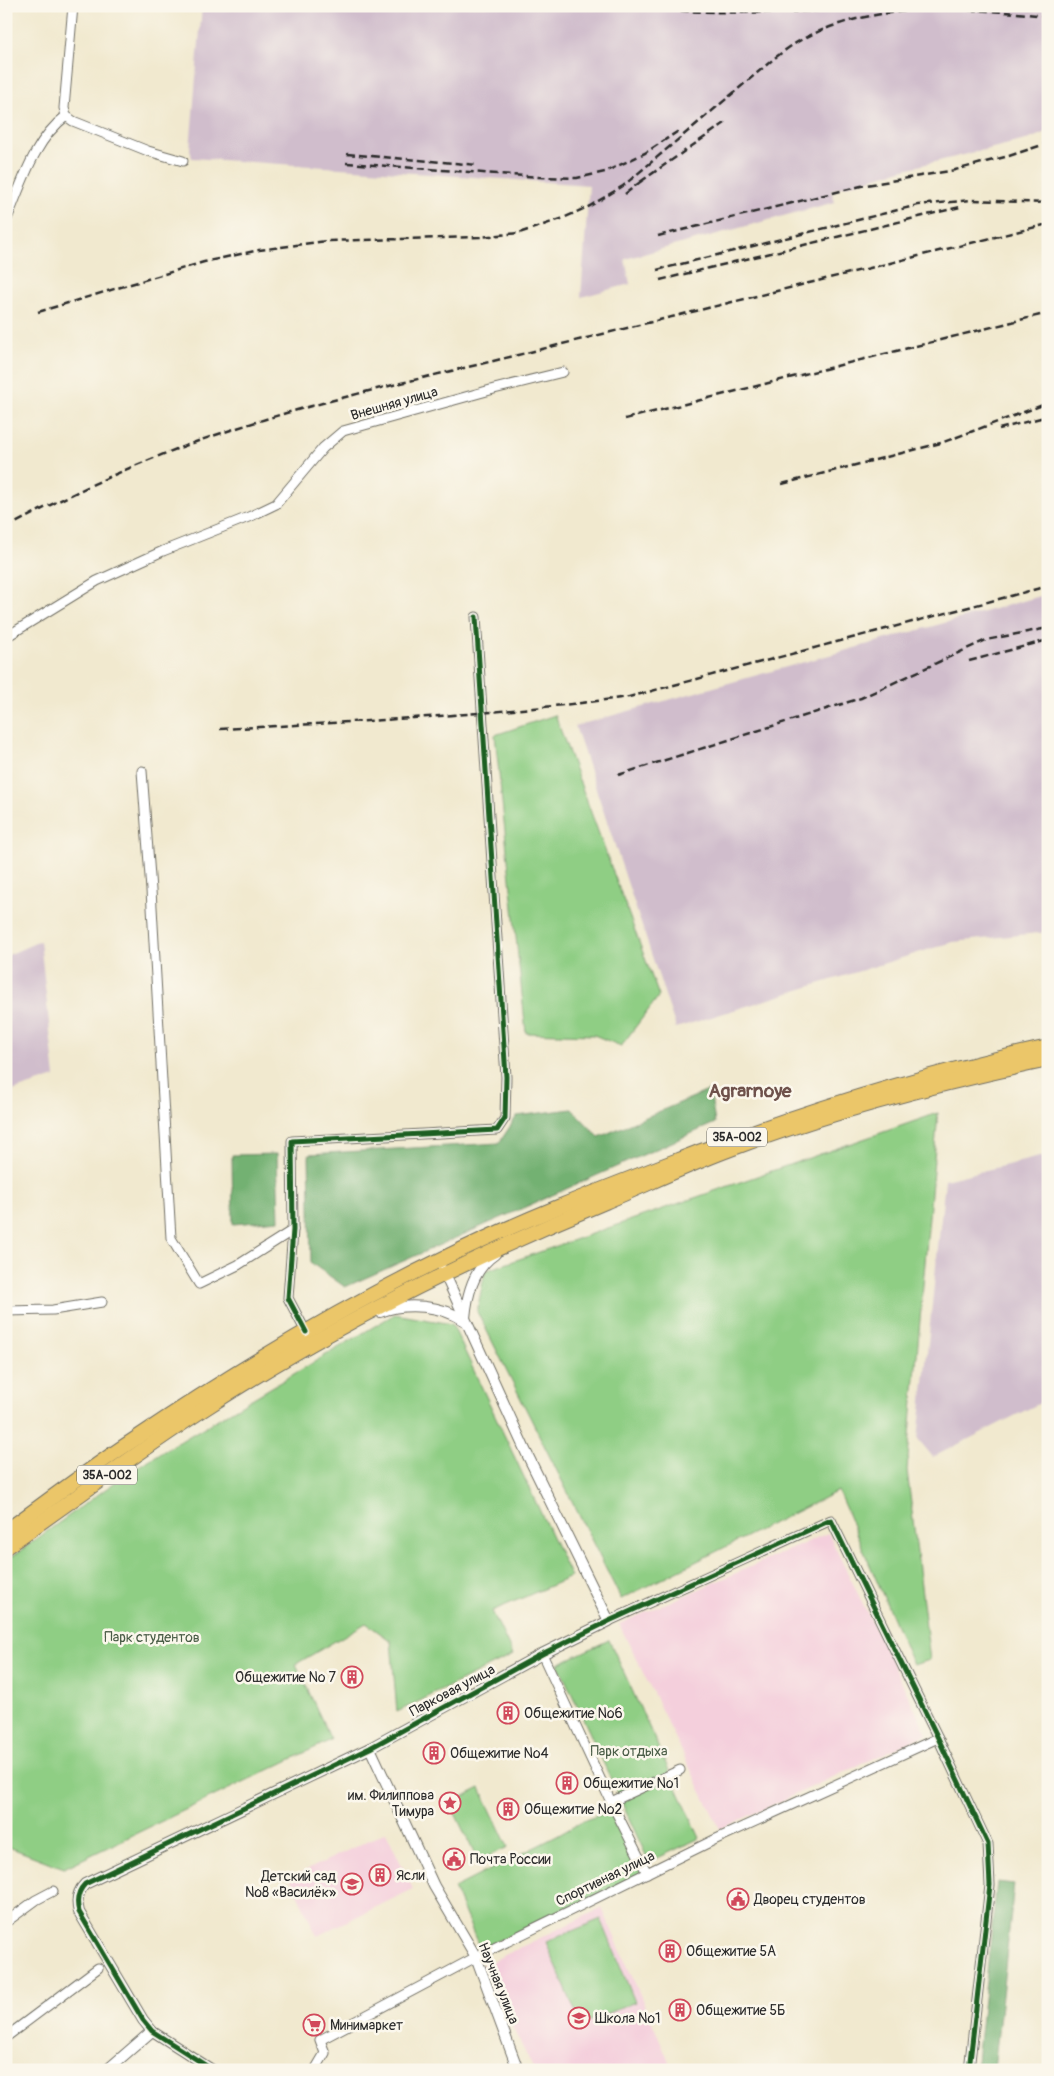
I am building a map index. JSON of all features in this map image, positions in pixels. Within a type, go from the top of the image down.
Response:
[{"type":"main road","name":"35А-002","points":[[6,1531],[131,1441],[306,1332],[439,1260],[556,1208],[737,1137],[814,1110],[932,1074],[1048,1047]]},
{"type":"main road","name":"35А-002","points":[[6,1547],[209,1406],[355,1320],[511,1242],[739,1146],[817,1120],[934,1087],[1048,1060]]},
{"type":"street","points":[[73,6],[64,108],[66,116],[73,122],[148,151],[183,161]]},
{"type":"street","points":[[6,221],[24,174],[53,126],[66,116]]},
{"type":"street","name":"Внешняя улица","points":[[6,637],[96,581],[276,504],[323,448],[343,431],[563,372]]},
{"type":"street","points":[[306,1332],[288,1298],[293,1230],[292,1141],[497,1130],[505,1118],[506,1077],[476,617]]},
{"type":"street","points":[[142,771],[151,890],[171,1238],[199,1284],[238,1265],[293,1230]]},
{"type":"street","points":[[465,1321],[467,1300],[480,1269],[487,1259],[511,1242]]},
{"type":"street","points":[[439,1260],[526,1452],[609,1621]]},
{"type":"street","points":[[6,1312],[53,1310],[102,1302]]},
{"type":"street","points":[[355,1320],[389,1309],[404,1307],[438,1310],[457,1316],[465,1321]]},
{"type":"street","name":"Парковая улица","points":[[152,2030],[143,2020],[79,1912],[77,1899],[81,1888],[85,1884],[370,1748],[542,1654],[609,1621],[831,1520],[938,1738]]},
{"type":"street","points":[[542,1654],[611,1802],[647,1872]]},
{"type":"street","points":[[938,1738],[988,1844],[990,1885],[969,2070]]},
{"type":"street","name":"Спортивная улица","points":[[315,2070],[326,2053],[320,2040],[476,1956],[714,1840],[938,1738]]},
{"type":"street","name":"Научная улица","points":[[370,1748],[434,1886],[476,1956],[518,2070]]},
{"type":"street","points":[[611,1802],[680,1770]]},
{"type":"street","points":[[6,1922],[36,1900],[53,1891]]},
{"type":"street","points":[[6,2037],[98,1968]]},
{"type":"street","points":[[106,2070],[152,2030],[213,2070]]},
{"type":"shaded area","points":[[202,6],[1048,6],[1048,131],[1030,139],[901,170],[831,190],[835,202],[625,259],[630,284],[581,297],[589,185],[192,158],[190,149]]},
{"type":"shaded area","points":[[1048,594],[1048,932],[953,942],[676,1028],[575,726]]},
{"type":"shaded area","points":[[40,941],[55,1077],[6,1093],[6,956]]},
{"type":"shaded area","points":[[1048,1155],[1048,1399],[933,1457],[918,1439],[945,1180]]},
{"type":"shaded area","points":[[828,1533],[927,1734],[720,1829],[619,1624]]},
{"type":"shaded area","name":"Детский сад №8 «Василёк»","points":[[386,1832],[413,1889],[317,1936],[290,1878]]},
{"type":"shaded area","name":"Школа №1","points":[[602,1908],[673,2070],[534,2070],[482,1966]]},
{"type":"green space","points":[[555,715],[659,996],[621,1046],[594,1035],[526,1033],[495,735]]},
{"type":"green space","points":[[710,1090],[715,1123],[345,1287],[311,1263],[309,1154],[499,1143],[517,1116],[572,1109],[599,1137]]},
{"type":"green space","points":[[938,1113],[907,1470],[930,1660],[913,1665],[838,1491],[621,1599],[477,1311],[485,1271]]},
{"type":"green space","points":[[277,1154],[279,1220],[233,1224],[232,1155]]},
{"type":"green space","name":"Парк студентов","points":[[395,1314],[452,1324],[571,1577],[492,1611],[513,1655],[397,1712],[391,1641],[366,1623],[296,1664],[331,1740],[64,1868],[6,1846],[6,1561],[132,1470]]},
{"type":"green space","name":"Парк отдыха","points":[[609,1640],[700,1838],[649,1862],[558,1664]]},
{"type":"green space","points":[[480,1788],[508,1847],[478,1861],[450,1803]]},
{"type":"green space","points":[[606,1813],[611,1814],[647,1873],[480,1949],[454,1888],[585,1820]]},
{"type":"green space","points":[[997,1882],[1014,1884],[994,2070],[976,2070]]},
{"type":"green space","points":[[601,1919],[635,2002],[581,2025],[546,1942]]},
{"type":"railway","points":[[633,6],[723,12],[873,9]]},
{"type":"railway","points":[[38,312],[204,262],[259,250],[326,241],[480,237],[519,233],[561,219],[590,206],[623,186],[776,57],[801,40],[830,27],[860,18],[922,10],[985,11],[1048,16]]},
{"type":"railway","points":[[640,182],[728,121]]},
{"type":"railway","points":[[346,163],[577,178],[605,172],[645,153],[680,130]]},
{"type":"railway","points":[[658,236],[861,186],[955,170],[1009,156],[1048,143]]},
{"type":"railway","points":[[347,154],[477,165]]},
{"type":"railway","points":[[625,194],[644,179]]},
{"type":"railway","points":[[657,270],[918,205],[972,200],[1048,203]]},
{"type":"railway","points":[[660,280],[960,207]]},
{"type":"railway","points":[[6,528],[74,493],[143,462],[233,429],[276,416],[363,392],[1048,224]]},
{"type":"railway","points":[[625,419],[1048,313]]},
{"type":"railway","points":[[782,484],[941,443],[1048,403]]},
{"type":"railway","points":[[999,429],[1048,416]]},
{"type":"railway","points":[[220,729],[374,721],[527,709],[629,697],[1048,586]]},
{"type":"railway","points":[[618,775],[861,698],[986,640],[1048,628]]},
{"type":"railway","points":[[969,661],[1048,640]]},
{"type":"cycle path","points":[[306,1332],[288,1298],[293,1230],[292,1141],[497,1130],[505,1118],[506,1077],[476,617]]},
{"type":"cycle path","points":[[213,2070],[152,2031],[143,2020],[79,1912],[78,1897],[80,1890],[85,1884],[370,1748],[542,1654],[609,1621],[831,1520],[988,1844],[990,1885],[969,2070]]},
{"type":"place","name":"Общежитие № 7","points":[[352,1677]]},
{"type":"place","name":"Общежитие №6","points":[[508,1713]]},
{"type":"place","name":"Общежитие №4","points":[[434,1753]]},
{"type":"place","name":"Общежитие №1","points":[[567,1783]]},
{"type":"place","name":"им. Филиппова Тимура","points":[[450,1803]]},
{"type":"place","name":"Общежитие №2","points":[[508,1809]]},
{"type":"place","name":"Почта России","points":[[454,1859]]},
{"type":"place","name":"Ясли","points":[[380,1875]]},
{"type":"place","name":"Детский сад №8 «Василёк»","points":[[352,1884]]},
{"type":"place","name":"Дворец студентов","points":[[738,1899]]},
{"type":"place","name":"Общежитие 5А","points":[[670,1951]]},
{"type":"place","name":"Общежитие 5Б","points":[[680,2010]]},
{"type":"place","name":"Школа №1","points":[[579,2018]]},
{"type":"place","name":"Минимаркет","points":[[314,2025]]},
{"type":"district","name":"Agrarnoye","points":[[750,1090]]}]
